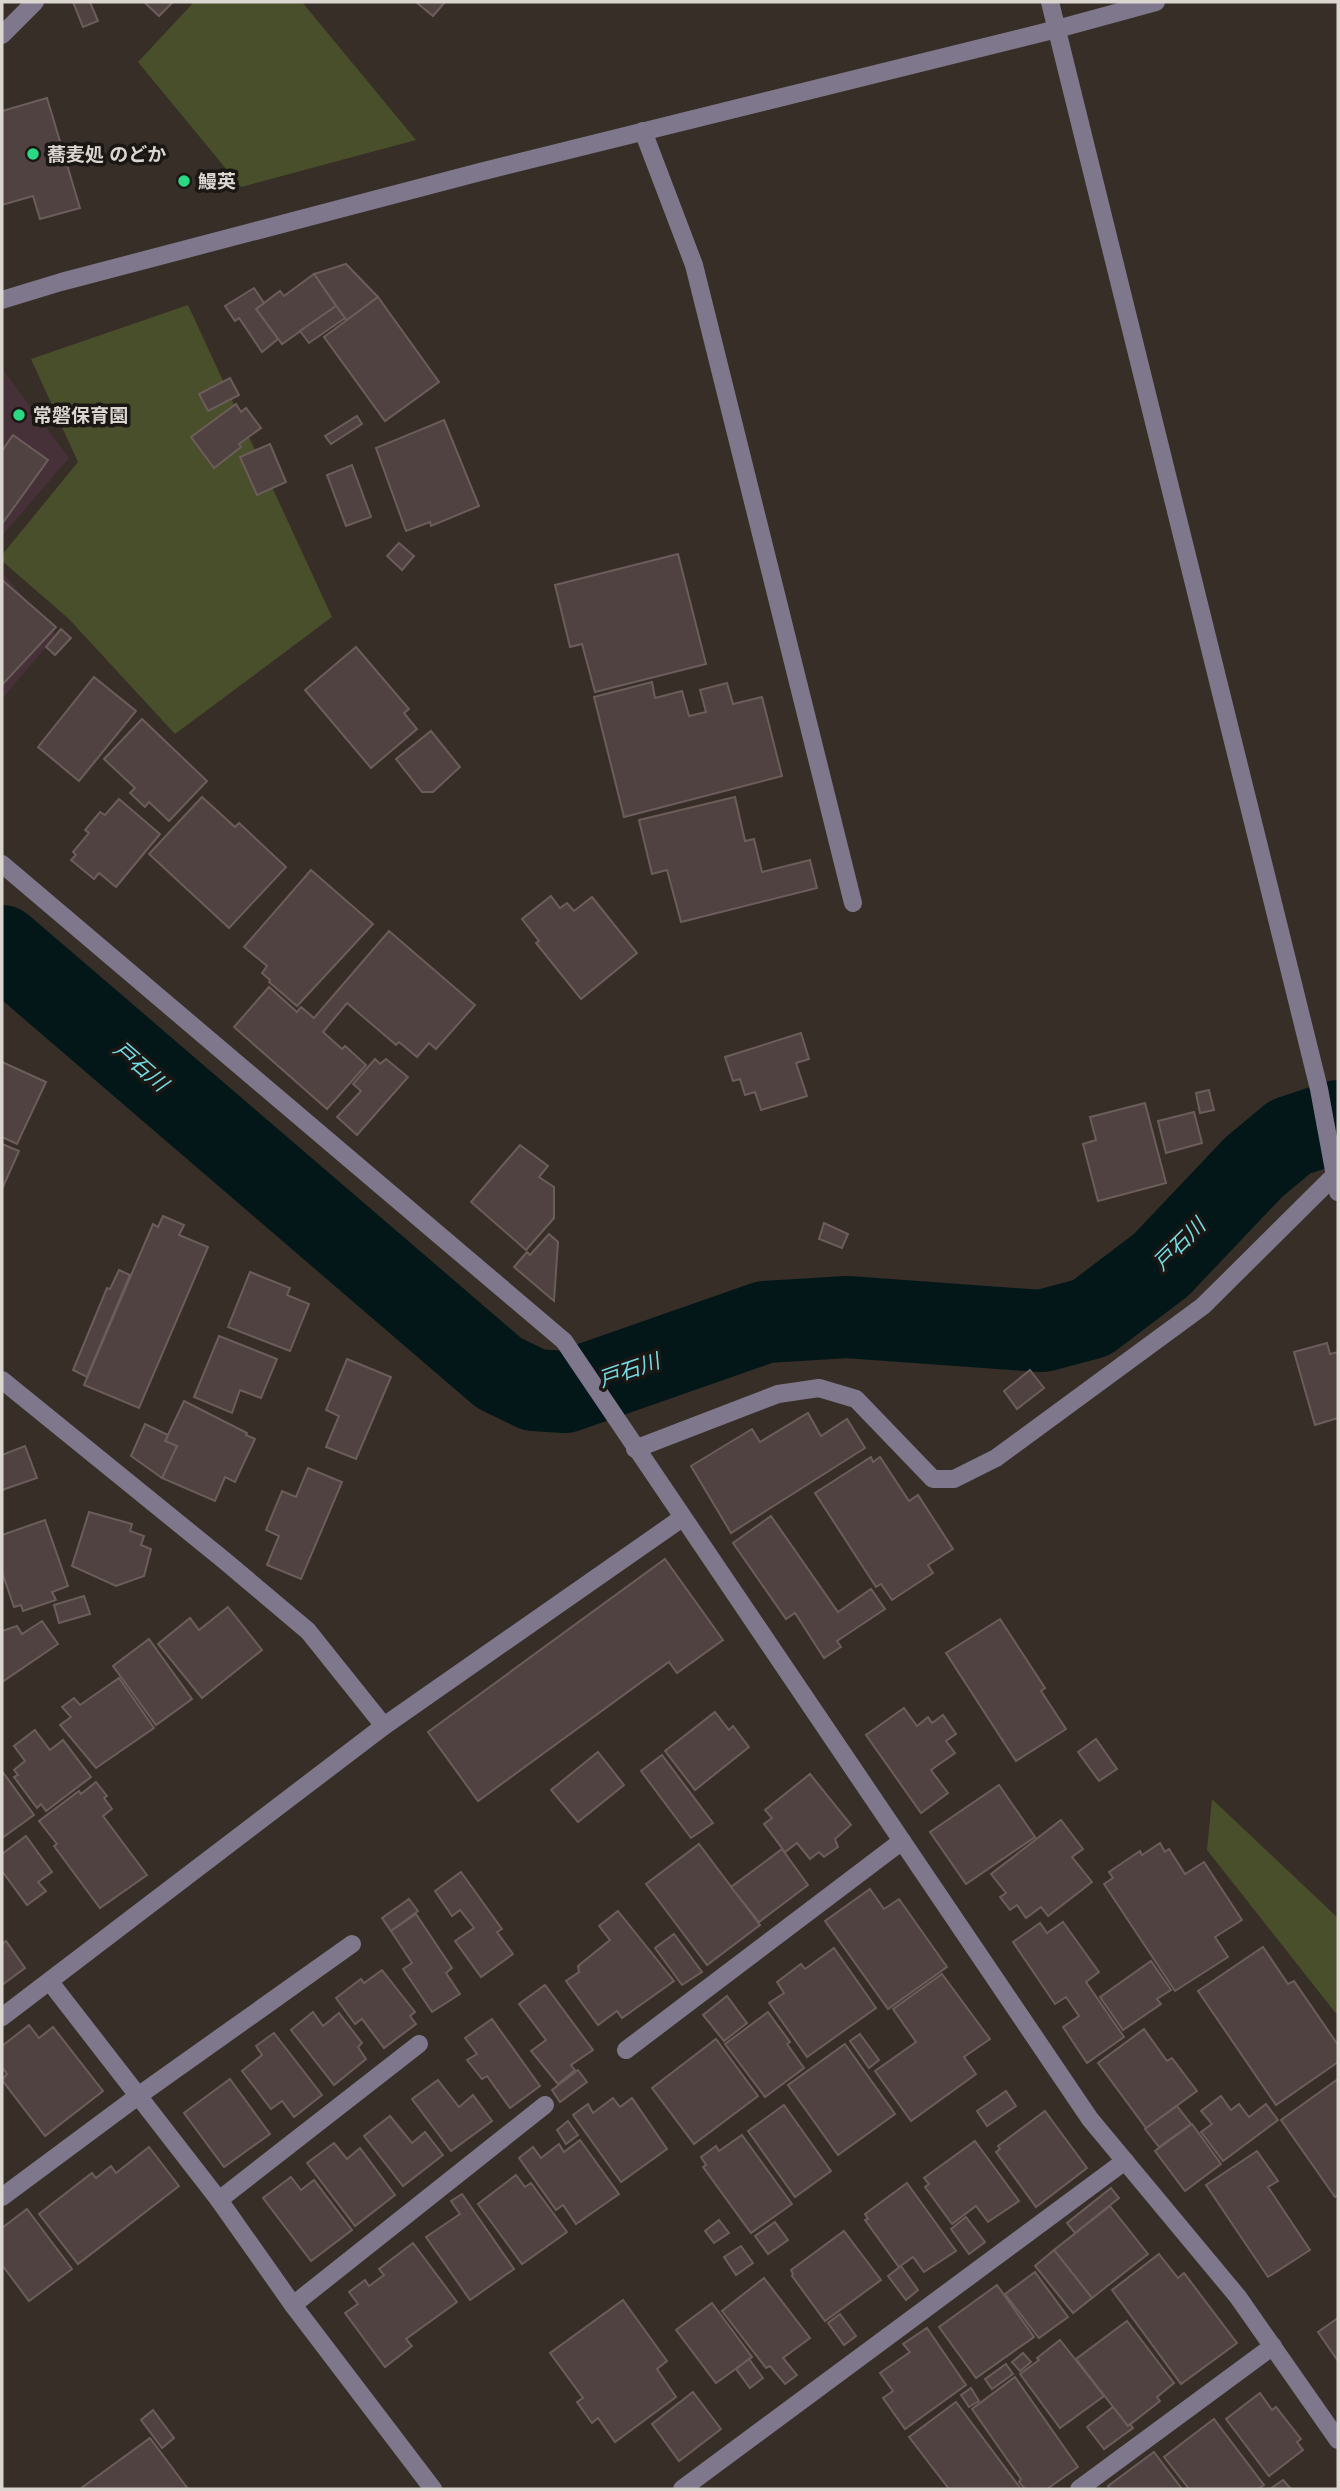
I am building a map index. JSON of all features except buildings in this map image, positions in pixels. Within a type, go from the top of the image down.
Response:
[{"type":"street","points":[[2,35],[35,2]]},
{"type":"street","points":[[635,1449],[778,1394],[819,1388],[856,1399],[933,1479],[954,1479],[996,1458],[1203,1306],[1337,1181],[1320,1106],[1316,1075],[1050,2]]},
{"type":"street","points":[[2,300],[61,282],[643,131],[1156,2]]},
{"type":"street","points":[[643,131],[694,265],[853,903]]},
{"type":"street","points":[[2,864],[564,1342],[1090,2119],[1238,2297],[1338,2440]]},
{"type":"street","points":[[2,1380],[308,1631],[384,1726]]},
{"type":"street","points":[[2,2017],[384,1726],[682,1518]]},
{"type":"street","points":[[626,2050],[902,1841]]},
{"type":"street","points":[[2,2197],[138,2096],[352,1944]]},
{"type":"street","points":[[50,1982],[219,2200],[293,2305],[433,2489]]},
{"type":"street","points":[[219,2200],[419,2044]]},
{"type":"street","points":[[293,2305],[545,2105]]},
{"type":"street","points":[[682,2489],[1125,2161]]},
{"type":"street","points":[[1079,2489],[1273,2346]]},
{"type":"shaded area","name":"常磐保育園","points":[[2,371],[69,458],[2,536]]},
{"type":"shaded area","points":[[2,572],[56,635],[2,699]]},
{"type":"green space","points":[[194,2],[302,2],[416,140],[241,187],[138,62]]},
{"type":"green space","points":[[188,305],[332,617],[175,734],[68,618],[2,561],[2,555],[78,462],[31,359]]},
{"type":"green space","points":[[1212,1799],[1338,1918],[1338,2016],[1207,1850]]},
{"type":"waterway","name":"戸石川","points":[[2,946],[499,1373],[534,1390],[565,1392],[765,1322],[847,1317],[1042,1331],[1091,1318],[1161,1265],[1254,1167],[1290,1137],[1338,1121]]},
{"type":"place","name":"蕎麦処 のどか","points":[[33,154]]},
{"type":"place","name":"鰻英","points":[[184,181]]},
{"type":"place","name":"常磐保育園","points":[[19,415]]}]
